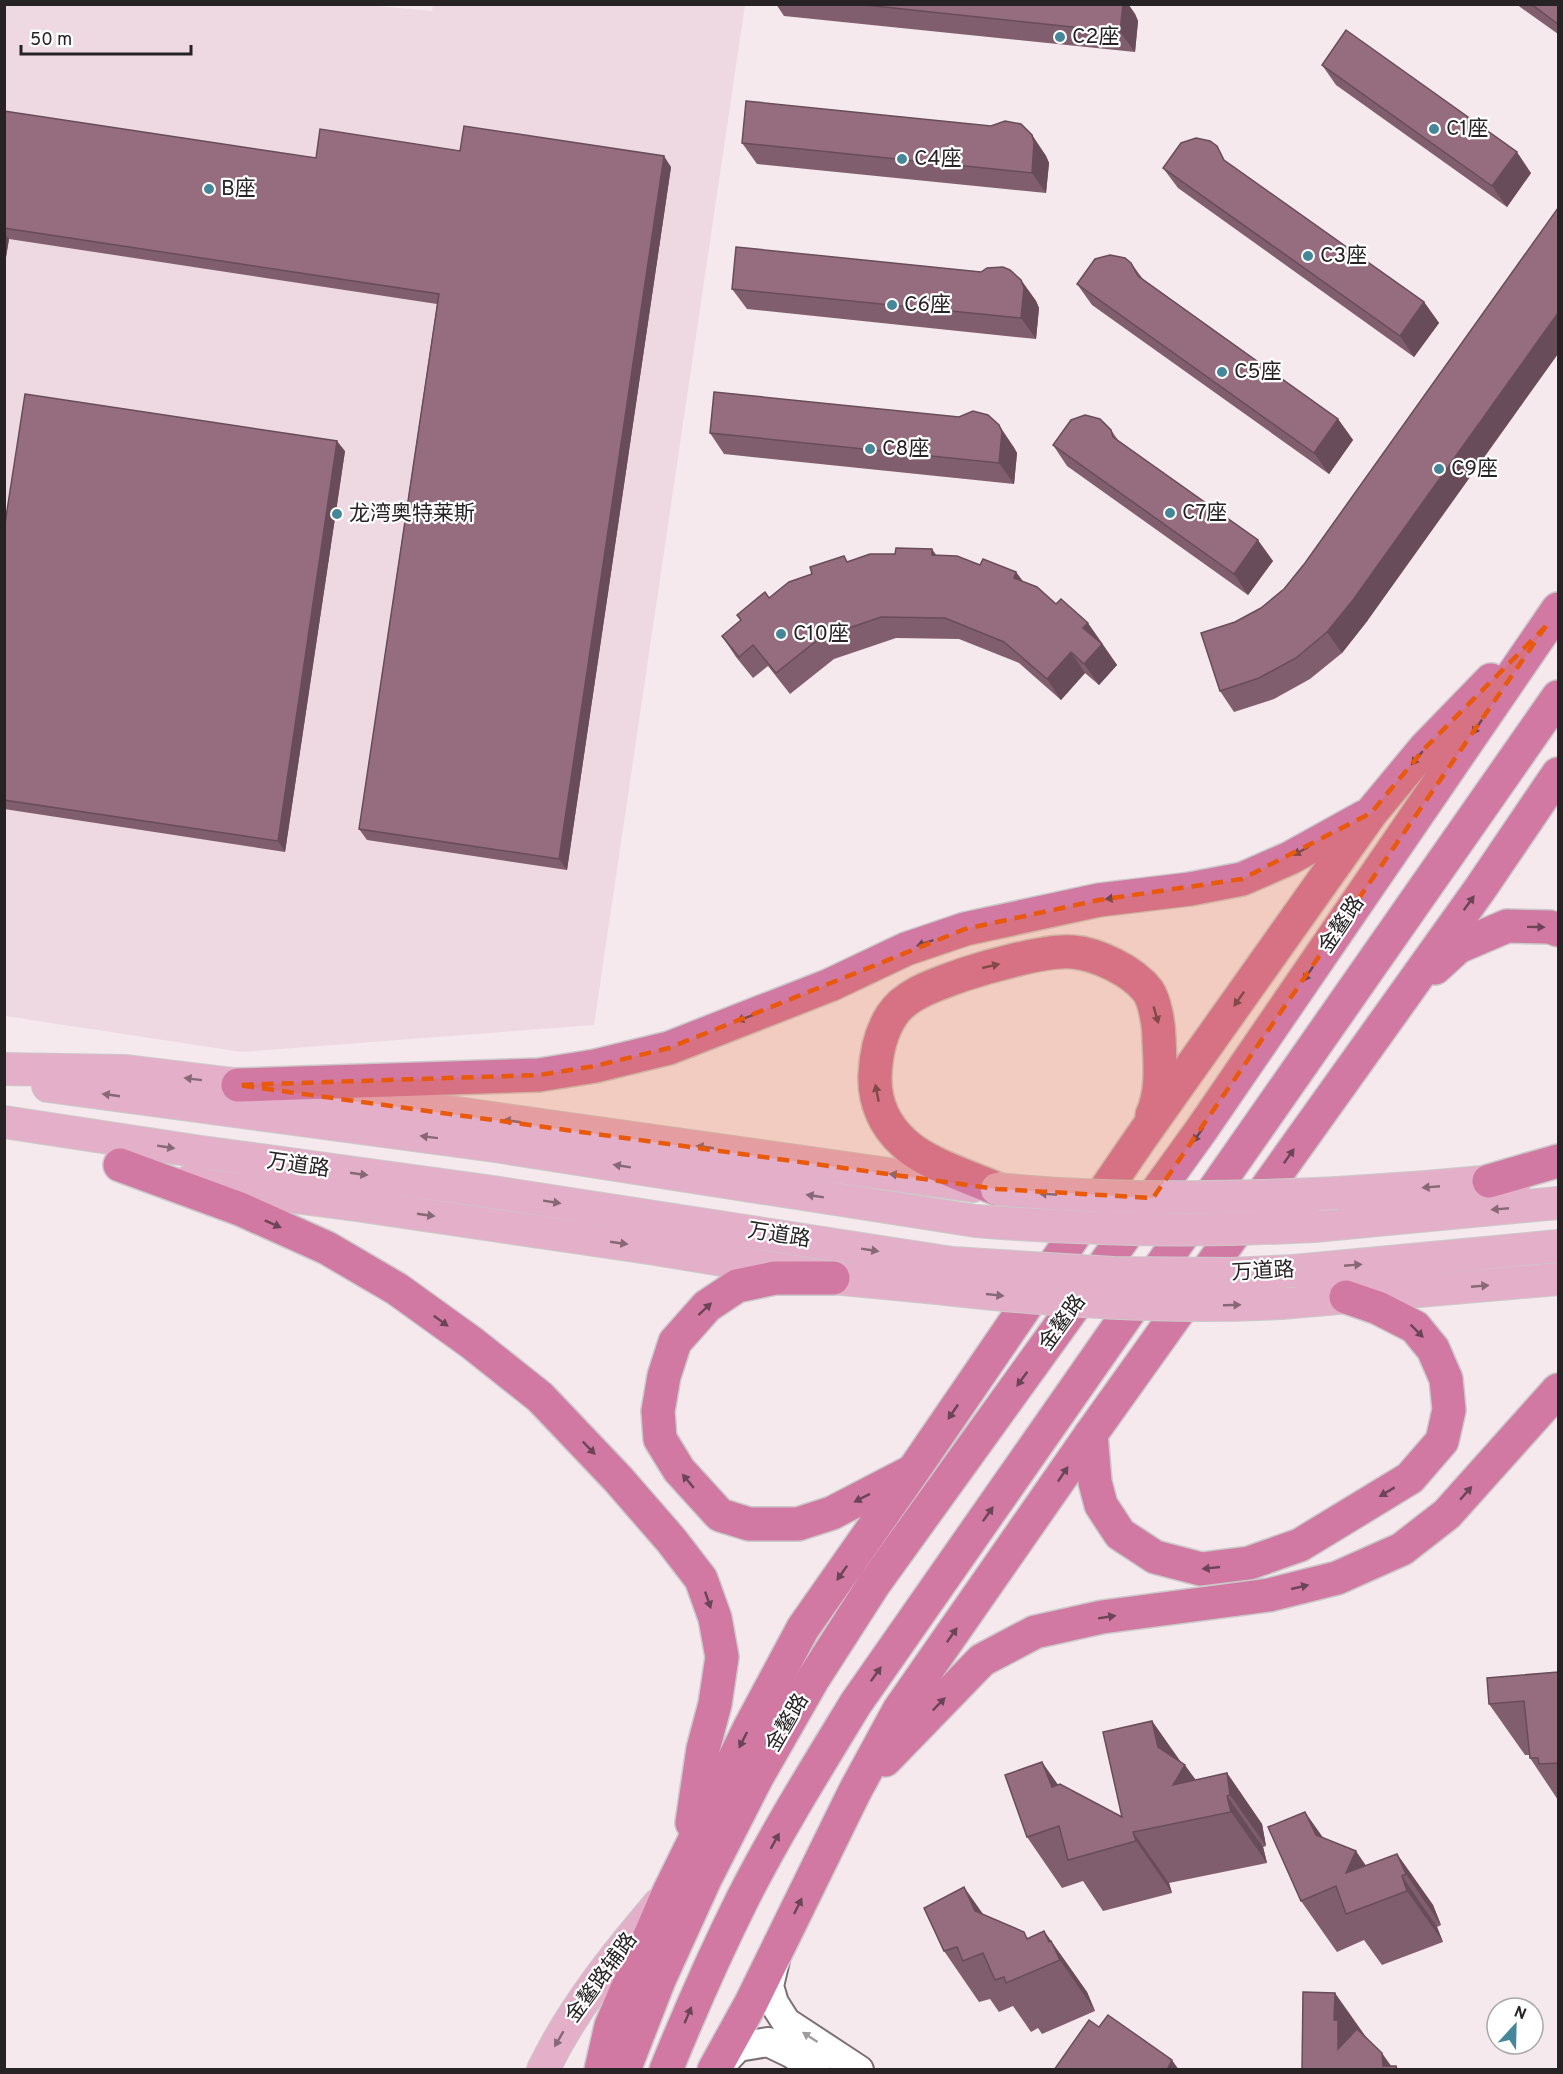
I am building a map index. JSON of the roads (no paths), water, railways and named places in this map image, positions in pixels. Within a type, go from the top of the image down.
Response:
[{"type":"highway","points":[[601,2070],[611,2026],[687,1852],[803,1628],[914,1471],[1140,1139],[1371,813],[1425,748],[1552,618]]},
{"type":"highway","name":"金鳌路","points":[[624,2070],[660,1980],[706,1877],[757,1777],[874,1584],[1202,1129],[1552,618]]},
{"type":"highway","points":[[666,2070],[696,1997],[744,1896],[798,1798],[856,1703],[1558,697]]},
{"type":"highway","points":[[715,2070],[751,2003],[855,1791],[899,1710],[1091,1434],[1480,889],[1558,774]]},
{"type":"highway","points":[[238,1084],[539,1075],[595,1066],[669,1048],[831,985],[906,950],[965,929],[1099,900],[1190,889],[1242,879],[1290,858],[1371,813]]},
{"type":"highway","points":[[1398,1001],[1458,947],[1507,926],[1550,927],[1558,930]]},
{"type":"highway","points":[[997,1189],[934,1162],[904,1144],[885,1122],[874,1091],[876,1050],[892,1014],[919,991],[979,969],[1047,954],[1072,951],[1125,970],[1148,991],[1159,1024],[1161,1077],[1156,1105],[1140,1139]]},
{"type":"highway","points":[[1490,1181],[1558,1161]]},
{"type":"highway","points":[[120,1165],[240,1209],[327,1248],[398,1289],[472,1343],[540,1397],[618,1479],[671,1540],[701,1579],[715,1618],[722,1657],[715,1704],[703,1749],[687,1852]]},
{"type":"highway","points":[[833,1278],[775,1278],[737,1286],[707,1306],[675,1342],[664,1376],[658,1411],[660,1439],[679,1470],[720,1515],[749,1524],[798,1524],[820,1517],[914,1471]]},
{"type":"highway","points":[[1091,1434],[1095,1482],[1101,1505],[1120,1534],[1155,1557],[1201,1569],[1249,1563],[1300,1545],[1410,1478],[1442,1441],[1449,1410],[1446,1380],[1432,1349],[1415,1327],[1378,1308],[1346,1298]]},
{"type":"highway","points":[[855,1791],[982,1660],[1035,1632],[1102,1617],[1269,1595],[1337,1578],[1402,1549],[1448,1514],[1558,1390]]},
{"type":"main road","points":[[4,1070],[124,1071],[238,1084],[732,1150],[997,1189],[1072,1196],[1239,1198],[1338,1193],[1558,1174]]},
{"type":"main road","name":"万道路","points":[[4,1080],[213,1110],[495,1146],[976,1221],[1064,1228],[1232,1230],[1314,1226],[1558,1203]]},
{"type":"main road","name":"万道路","points":[[4,1122],[486,1191],[945,1275],[1232,1274],[1294,1271],[1558,1246]]},
{"type":"main road","points":[[4,1132],[120,1165],[210,1186],[356,1204],[833,1278],[945,1275],[1005,1296],[1114,1304],[1229,1305],[1346,1298],[1558,1278]]},
{"type":"main road","name":"金鳌路辅路","points":[[543,2070],[579,2005],[609,1963],[669,1892]]},
{"type":"street","points":[[779,1946],[769,1986],[774,2003],[786,2022],[859,2070]]},
{"type":"street","points":[[715,2070],[738,2048],[768,2042],[791,2053],[816,2070]]},
{"type":"place","name":"C2座","points":[[1060,37]]},
{"type":"place","name":"C1座","points":[[1434,129]]},
{"type":"place","name":"C4座","points":[[902,159]]},
{"type":"place","name":"B座","points":[[209,189]]},
{"type":"place","name":"C3座","points":[[1308,256]]},
{"type":"place","name":"C6座","points":[[892,305]]},
{"type":"place","name":"C5座","points":[[1222,372]]},
{"type":"place","name":"C8座","points":[[870,449]]},
{"type":"place","name":"C9座","points":[[1439,469]]},
{"type":"place","name":"C7座","points":[[1170,513]]},
{"type":"place","name":"龙湾奥特莱斯","points":[[337,514]]},
{"type":"place","name":"C10座","points":[[781,634]]}]
